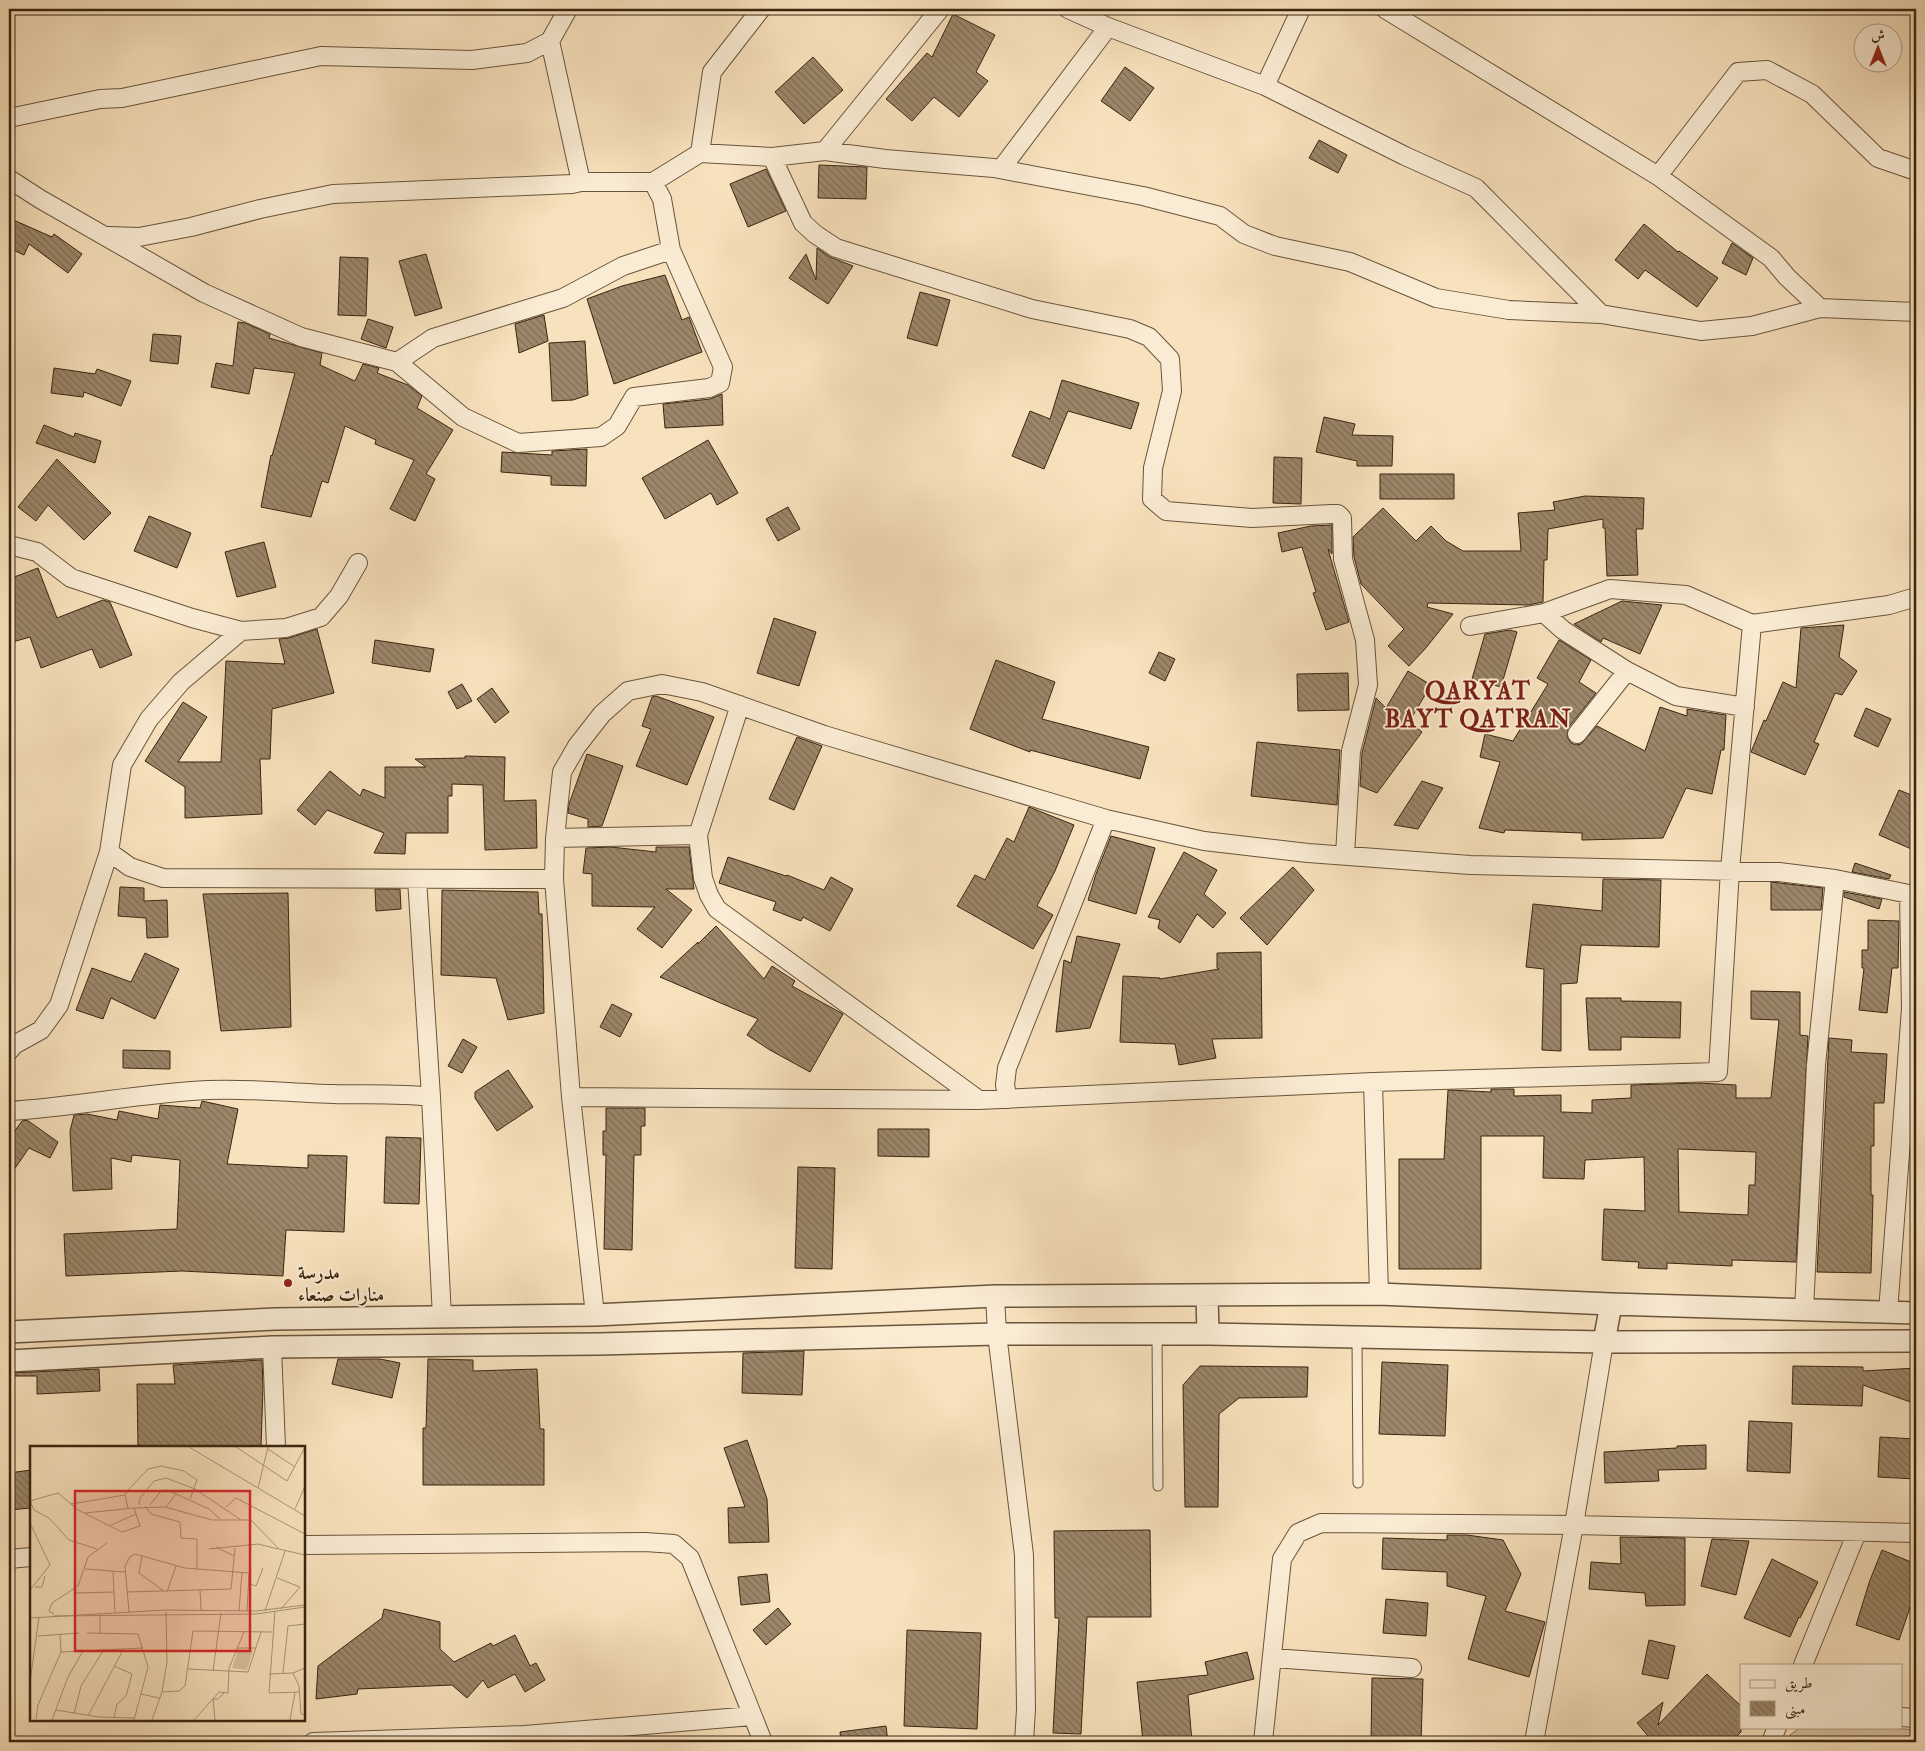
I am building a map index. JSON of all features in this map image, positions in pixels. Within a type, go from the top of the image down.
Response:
[{"type":"street","points":[[9,118],[100,99],[122,98],[321,56],[472,60],[527,53],[550,41],[568,9]]},
{"type":"street","points":[[700,153],[712,72],[761,9]]},
{"type":"street","points":[[825,151],[940,9]]},
{"type":"street","points":[[1068,9],[1108,27],[1265,86],[1405,156],[1476,188],[1601,314]]},
{"type":"street","points":[[1265,86],[1301,9]]},
{"type":"street","points":[[1385,9],[1658,176],[1771,258],[1787,277],[1820,308]]},
{"type":"street","points":[[1001,169],[1108,27]]},
{"type":"street","points":[[550,41],[581,182]]},
{"type":"street","points":[[1658,176],[1738,72],[1767,70],[1812,94],[1878,158],[1916,171]]},
{"type":"street","points":[[106,236],[148,236],[260,209],[333,194],[410,192],[581,182],[653,182],[700,153],[772,157],[825,151],[885,159],[1001,169],[1143,196],[1220,216],[1244,234],[1275,246],[1350,262],[1436,298],[1509,310],[1601,314],[1701,331],[1752,326],[1820,308],[1916,312]]},
{"type":"street","points":[[772,157],[803,223],[815,234],[836,248],[1032,309],[1130,329],[1149,337],[1170,359],[1172,391],[1153,468],[1152,499],[1166,511],[1252,518],[1338,514],[1342,518],[1343,559],[1365,640],[1368,685],[1351,751],[1345,855]]},
{"type":"street","points":[[9,179],[40,199],[204,293],[301,337],[397,362],[463,417],[518,443],[601,437],[617,426],[634,397],[709,388],[720,383],[723,367],[671,250],[662,199],[653,182]]},
{"type":"street","points":[[397,362],[433,338],[563,298],[623,266],[671,250]]},
{"type":"street","points":[[9,545],[37,552],[71,578],[192,618],[241,631],[286,628],[321,617],[339,596],[358,563]]},
{"type":"street","points":[[1470,626],[1544,613],[1610,589],[1686,595],[1752,624],[1889,605],[1916,597]]},
{"type":"street","points":[[1544,613],[1563,630],[1627,671],[1676,696],[1744,707]]},
{"type":"street","points":[[571,1097],[979,1100],[1373,1082],[1718,1072],[1730,870],[1752,624]]},
{"type":"street","points":[[9,1051],[14,1045],[41,1030],[59,1005],[109,852],[122,765],[148,719],[181,682],[241,631]]},
{"type":"street","points":[[1577,734],[1627,671]]},
{"type":"street","points":[[595,1315],[571,1097],[554,879],[555,838],[562,772],[577,746],[602,714],[628,691],[662,684],[702,692],[824,735],[1106,819],[1204,841],[1470,865],[1778,872],[1834,879],[1909,894],[1914,1010],[1888,1312]]},
{"type":"street","points":[[740,705],[698,835],[703,878],[709,895],[717,909],[979,1100]]},
{"type":"street","points":[[1008,1099],[1005,1085],[1007,1068],[1106,819]]},
{"type":"street","points":[[555,838],[698,835]]},
{"type":"street","points":[[109,852],[130,867],[163,878],[554,879]]},
{"type":"street","points":[[417,879],[431,1097],[442,1317]]},
{"type":"street","points":[[1804,1310],[1816,1065],[1834,879]]},
{"type":"street","points":[[1373,1082],[1379,1294]]},
{"type":"street","points":[[9,1111],[209,1090],[375,1096],[409,1094],[431,1097]]},
{"type":"street","points":[[9,1332],[276,1319],[595,1315],[995,1296],[1379,1294],[1611,1304],[1916,1313]]},
{"type":"street","points":[[1207,1295],[1208,1334]]},
{"type":"street","points":[[995,1296],[997,1334],[1024,1555],[1026,1709],[1024,1742]]},
{"type":"street","points":[[1534,1742],[1574,1525],[1611,1304]]},
{"type":"street","points":[[9,1361],[272,1347],[599,1344],[997,1334],[1208,1334],[1604,1342],[1916,1341]]},
{"type":"street","points":[[272,1347],[276,1446]]},
{"type":"street","points":[[1264,1742],[1282,1559],[1298,1533],[1321,1523],[1574,1525],[1916,1533]]},
{"type":"street","points":[[1803,1664],[1858,1532]]},
{"type":"street","points":[[305,1546],[646,1542],[674,1544],[690,1558],[763,1742]]},
{"type":"street","points":[[9,1559],[30,1557]]},
{"type":"street","points":[[1273,1658],[1412,1668]]},
{"type":"street","points":[[313,1742],[524,1738],[752,1716]]},
{"type":"street","points":[[1902,1717],[1916,1718]]},
{"type":"street","points":[[1771,1742],[1777,1728]]},
{"type":"lane","points":[[1157,1334],[1158,1486]]},
{"type":"lane","points":[[1357,1337],[1358,1483]]},
{"type":"green space","points":[[1800,1728],[1892,1728],[1916,1730],[1916,1742],[1787,1742],[1790,1735]]},
{"type":"building","points":[[953,14],[995,35],[976,72],[988,81],[959,117],[934,97],[912,121],[886,99],[927,53],[932,57]]},
{"type":"building","points":[[813,57],[843,90],[804,124],[775,92]]},
{"type":"building","points":[[1125,67],[1154,88],[1130,121],[1101,101]]},
{"type":"building","points":[[1319,140],[1347,155],[1338,173],[1309,158]]},
{"type":"building","points":[[819,165],[867,167],[866,199],[818,198]]},
{"type":"building","points":[[766,169],[786,211],[748,227],[730,184]]},
{"type":"building","points":[[9,218],[52,237],[54,234],[82,254],[68,273],[29,244],[24,255],[9,248]]},
{"type":"building","points":[[1644,224],[1678,252],[1718,278],[1697,307],[1645,270],[1638,279],[1615,260]]},
{"type":"building","points":[[1732,243],[1753,258],[1746,275],[1722,263]]},
{"type":"building","points":[[817,248],[830,257],[853,266],[828,304],[789,278],[806,254],[816,280]]},
{"type":"building","points":[[426,254],[442,308],[415,316],[399,261]]},
{"type":"building","points":[[340,257],[368,258],[366,316],[338,315]]},
{"type":"building","points":[[665,275],[682,320],[689,317],[702,352],[614,384],[587,299],[622,286]]},
{"type":"building","points":[[920,292],[950,300],[937,346],[907,338]]},
{"type":"building","points":[[544,315],[548,341],[519,353],[515,324]]},
{"type":"building","points":[[368,319],[393,327],[386,348],[361,339]]},
{"type":"building","points":[[238,322],[245,323],[270,334],[269,338],[322,353],[320,365],[355,381],[363,364],[379,368],[377,373],[408,385],[422,396],[417,408],[453,430],[426,474],[435,479],[415,521],[390,509],[414,460],[375,444],[376,440],[345,426],[328,483],[322,481],[311,517],[261,507],[271,455],[295,373],[254,368],[249,394],[211,387],[216,363],[233,366]]},
{"type":"building","points":[[153,334],[181,336],[178,364],[150,361]]},
{"type":"building","points":[[585,341],[588,395],[573,400],[552,401],[549,343]]},
{"type":"building","points":[[54,368],[95,374],[97,369],[131,381],[121,406],[84,392],[83,397],[51,393]]},
{"type":"building","points":[[1062,380],[1139,403],[1131,429],[1068,411],[1044,469],[1012,456],[1030,411],[1050,419]]},
{"type":"building","points":[[722,394],[723,425],[665,428],[663,404],[710,399]]},
{"type":"building","points":[[1324,417],[1355,424],[1352,435],[1393,436],[1392,466],[1357,466],[1357,461],[1316,452]]},
{"type":"building","points":[[44,425],[74,437],[75,433],[101,441],[95,463],[36,443]]},
{"type":"building","points":[[708,440],[738,493],[717,505],[711,493],[665,519],[642,478]]},
{"type":"building","points":[[587,449],[586,486],[551,485],[551,476],[501,472],[502,452],[552,455],[552,451]]},
{"type":"building","points":[[1274,457],[1302,458],[1301,504],[1273,503]]},
{"type":"building","points":[[57,459],[111,513],[84,540],[48,505],[36,521],[18,507]]},
{"type":"building","points":[[1380,474],[1454,474],[1454,499],[1380,499]]},
{"type":"building","points":[[1585,496],[1644,498],[1643,529],[1636,529],[1638,575],[1607,576],[1603,519],[1548,529],[1547,560],[1544,560],[1543,602],[1528,605],[1428,603],[1427,607],[1453,614],[1425,649],[1409,666],[1388,646],[1404,629],[1361,584],[1354,557],[1353,537],[1383,508],[1416,541],[1431,526],[1446,541],[1463,551],[1521,551],[1518,513],[1555,510],[1553,502]]},
{"type":"building","points":[[788,507],[800,529],[778,541],[766,519]]},
{"type":"building","points":[[149,516],[191,533],[177,568],[134,551]]},
{"type":"building","points":[[1332,525],[1332,554],[1328,549],[1349,622],[1326,630],[1313,593],[1316,592],[1302,547],[1282,552],[1278,533],[1311,526]]},
{"type":"building","points":[[264,542],[276,587],[237,597],[225,552]]},
{"type":"building","points":[[38,568],[57,618],[103,600],[110,602],[132,655],[100,668],[92,649],[41,668],[30,637],[9,643],[9,599],[15,598],[9,579]]},
{"type":"building","points":[[1622,601],[1662,605],[1640,654],[1603,638],[1601,642],[1574,624]]},
{"type":"building","points":[[774,618],[816,632],[799,686],[757,673]]},
{"type":"building","points":[[1844,625],[1839,657],[1857,671],[1842,695],[1835,693],[1814,742],[1819,744],[1805,775],[1751,752],[1783,682],[1796,688],[1801,628]]},
{"type":"building","points":[[317,629],[334,693],[272,709],[270,759],[260,759],[262,814],[185,818],[185,787],[145,761],[183,702],[207,717],[178,762],[221,762],[226,661],[285,664],[279,639],[289,638]]},
{"type":"building","points":[[1510,630],[1517,632],[1501,687],[1472,679],[1485,634]]},
{"type":"building","points":[[375,640],[434,649],[430,672],[372,663]]},
{"type":"building","points":[[1559,640],[1591,660],[1579,682],[1596,693],[1568,728],[1567,737],[1571,743],[1581,744],[1597,726],[1645,751],[1660,707],[1687,716],[1687,709],[1726,715],[1724,750],[1721,750],[1712,794],[1686,788],[1663,838],[1582,840],[1582,833],[1505,830],[1504,833],[1479,828],[1500,762],[1480,757],[1485,734],[1513,741],[1548,684],[1537,678]]},
{"type":"building","points":[[1159,652],[1175,659],[1165,681],[1149,673]]},
{"type":"building","points":[[996,660],[1055,682],[1042,719],[1149,747],[1140,779],[1030,750],[1030,752],[970,729]]},
{"type":"building","points":[[1408,671],[1431,685],[1409,722],[1422,732],[1377,793],[1360,786],[1362,753],[1376,698],[1386,708]]},
{"type":"building","points":[[1348,673],[1349,710],[1298,711],[1297,674]]},
{"type":"building","points":[[462,684],[472,701],[457,709],[448,692]]},
{"type":"building","points":[[492,688],[509,712],[495,723],[477,699]]},
{"type":"building","points":[[656,696],[714,717],[687,785],[636,766],[651,729],[642,726],[652,697]]},
{"type":"building","points":[[1866,708],[1891,719],[1878,747],[1854,736]]},
{"type":"building","points":[[797,737],[822,746],[794,810],[769,799]]},
{"type":"building","points":[[1257,742],[1340,750],[1337,805],[1251,796]]},
{"type":"building","points":[[587,754],[623,766],[602,826],[588,827],[588,819],[568,813],[569,804]]},
{"type":"building","points":[[465,756],[505,757],[504,801],[536,800],[537,848],[485,850],[483,785],[452,784],[452,796],[448,796],[448,833],[406,833],[405,854],[374,853],[384,833],[327,810],[315,825],[297,810],[330,771],[360,796],[363,789],[385,798],[385,767],[426,767],[415,759],[465,758]]},
{"type":"building","points":[[1422,781],[1443,788],[1418,829],[1394,825]]},
{"type":"building","points":[[1899,790],[1916,797],[1916,851],[1879,835]]},
{"type":"building","points":[[1029,807],[1074,825],[1055,871],[1037,906],[1053,915],[1033,949],[957,906],[975,875],[985,880],[1007,838],[1014,842]]},
{"type":"building","points":[[1111,836],[1155,848],[1136,914],[1088,900]]},
{"type":"building","points":[[611,847],[656,852],[656,847],[689,847],[694,889],[666,889],[692,910],[662,948],[637,929],[655,907],[592,906],[592,874],[583,873],[586,848]]},
{"type":"building","points":[[1184,852],[1217,870],[1204,894],[1226,913],[1213,928],[1197,914],[1180,943],[1158,928],[1160,920],[1148,917]]},
{"type":"building","points":[[728,857],[787,875],[824,890],[831,877],[853,889],[830,931],[803,917],[801,921],[773,910],[776,902],[719,883]]},
{"type":"building","points":[[1855,863],[1891,875],[1889,879],[1852,872]]},
{"type":"building","points":[[1293,867],[1314,890],[1267,945],[1240,918]]},
{"type":"building","points":[[1603,879],[1661,880],[1659,947],[1581,945],[1577,983],[1561,984],[1561,1051],[1542,1050],[1544,969],[1526,967],[1533,904],[1602,911]]},
{"type":"building","points":[[1771,882],[1823,888],[1821,910],[1771,910]]},
{"type":"building","points":[[120,887],[144,888],[144,901],[167,900],[168,937],[147,938],[146,918],[118,916]]},
{"type":"building","points":[[375,889],[400,889],[401,909],[376,911]]},
{"type":"building","points":[[442,890],[538,892],[539,914],[542,914],[544,1013],[508,1020],[496,978],[441,975]]},
{"type":"building","points":[[1844,892],[1882,899],[1879,909],[1844,897]]},
{"type":"building","points":[[288,893],[291,1027],[221,1031],[203,894]]},
{"type":"building","points":[[1868,920],[1899,921],[1898,968],[1892,968],[1887,1013],[1859,1010],[1864,968],[1862,968],[1862,950],[1868,950]]},
{"type":"building","points":[[716,926],[764,979],[772,966],[795,981],[792,986],[843,1014],[810,1072],[747,1035],[758,1019],[660,977]]},
{"type":"building","points":[[1077,936],[1120,944],[1090,1028],[1056,1032],[1064,960],[1071,963]]},
{"type":"building","points":[[1261,952],[1262,1038],[1212,1039],[1216,1058],[1179,1065],[1175,1044],[1120,1042],[1123,976],[1160,979],[1219,969],[1217,968],[1217,953]]},
{"type":"building","points":[[145,953],[179,969],[155,1019],[111,998],[103,1019],[76,1010],[92,968],[131,982]]},
{"type":"building","points":[[1751,991],[1800,992],[1800,1035],[1808,1036],[1796,1262],[1732,1260],[1732,1266],[1667,1263],[1667,1269],[1638,1268],[1639,1262],[1602,1260],[1604,1209],[1645,1211],[1644,1157],[1585,1160],[1584,1179],[1543,1178],[1544,1136],[1481,1136],[1481,1269],[1399,1269],[1399,1159],[1444,1159],[1448,1090],[1491,1092],[1491,1089],[1514,1089],[1514,1096],[1561,1095],[1561,1112],[1592,1113],[1592,1100],[1631,1098],[1631,1085],[1699,1083],[1736,1085],[1736,1098],[1771,1098],[1779,1020],[1751,1019]],"holes":[[[1678,1149],[1756,1152],[1755,1185],[1749,1185],[1748,1215],[1679,1212]]]},
{"type":"building","points":[[1586,998],[1621,998],[1621,1001],[1681,1002],[1680,1038],[1621,1037],[1621,1050],[1589,1050]]},
{"type":"building","points":[[612,1004],[632,1014],[620,1037],[600,1027]]},
{"type":"building","points":[[1829,1038],[1852,1040],[1851,1052],[1887,1054],[1884,1103],[1874,1103],[1874,1146],[1871,1146],[1871,1195],[1873,1195],[1871,1273],[1817,1272]]},
{"type":"building","points":[[463,1039],[477,1047],[462,1073],[448,1066]]},
{"type":"building","points":[[123,1050],[170,1051],[170,1069],[123,1068]]},
{"type":"building","points":[[508,1070],[533,1107],[497,1131],[475,1098],[475,1092]]},
{"type":"building","points":[[202,1101],[238,1109],[227,1164],[308,1168],[308,1155],[347,1156],[344,1232],[286,1230],[283,1276],[182,1271],[66,1276],[64,1234],[177,1229],[180,1160],[132,1155],[131,1162],[111,1158],[112,1189],[73,1191],[70,1131],[74,1115],[87,1114],[117,1120],[119,1111],[158,1119],[160,1105],[200,1108]]},
{"type":"building","points":[[606,1108],[645,1108],[645,1126],[641,1126],[641,1155],[634,1155],[632,1250],[604,1249],[606,1155],[603,1155],[603,1131],[606,1131]]},
{"type":"building","points":[[27,1120],[58,1142],[50,1158],[29,1148],[9,1177],[9,1139],[22,1121]]},
{"type":"building","points":[[878,1129],[929,1129],[929,1157],[878,1156]]},
{"type":"building","points":[[386,1137],[421,1138],[419,1204],[384,1203]]},
{"type":"building","points":[[798,1167],[835,1168],[832,1269],[795,1268]]},
{"type":"building","points":[[804,1351],[802,1395],[742,1393],[743,1353]]},
{"type":"building","points":[[338,1359],[380,1359],[400,1363],[392,1398],[332,1384]]},
{"type":"building","points":[[428,1359],[473,1360],[473,1371],[537,1369],[540,1429],[544,1429],[544,1485],[423,1485],[423,1428],[426,1428]]},
{"type":"building","points":[[262,1360],[261,1446],[138,1446],[137,1384],[175,1384],[173,1365]]},
{"type":"building","points":[[1382,1362],[1448,1365],[1445,1436],[1379,1434]]},
{"type":"building","points":[[1200,1366],[1308,1367],[1307,1397],[1239,1398],[1219,1414],[1218,1507],[1185,1507],[1183,1385]]},
{"type":"building","points":[[1793,1366],[1863,1367],[1863,1371],[1916,1368],[1916,1404],[1863,1385],[1862,1406],[1792,1404]]},
{"type":"building","points":[[99,1369],[100,1391],[37,1394],[37,1376],[9,1376],[9,1373]]},
{"type":"building","points":[[1749,1421],[1792,1423],[1790,1473],[1747,1471]]},
{"type":"building","points":[[1880,1437],[1916,1439],[1916,1479],[1878,1477]]},
{"type":"building","points":[[747,1440],[767,1499],[769,1542],[729,1543],[728,1508],[745,1507],[724,1448]]},
{"type":"building","points":[[1706,1445],[1706,1469],[1658,1470],[1659,1481],[1605,1483],[1604,1452]]},
{"type":"building","points":[[30,1470],[30,1508],[9,1510],[9,1473]]},
{"type":"building","points":[[1150,1530],[1151,1617],[1087,1617],[1081,1734],[1053,1733],[1059,1618],[1055,1618],[1054,1531]]},
{"type":"building","points":[[1447,1535],[1467,1535],[1503,1540],[1521,1574],[1505,1611],[1545,1622],[1529,1677],[1468,1659],[1486,1596],[1447,1586],[1447,1572],[1382,1569],[1383,1538],[1447,1540]]},
{"type":"building","points":[[1620,1537],[1685,1538],[1685,1605],[1646,1606],[1645,1593],[1589,1589],[1591,1562],[1621,1564]]},
{"type":"building","points":[[1712,1539],[1749,1541],[1736,1595],[1701,1586]]},
{"type":"building","points":[[1882,1550],[1916,1564],[1916,1590],[1899,1640],[1856,1625],[1870,1580]]},
{"type":"building","points":[[1772,1559],[1818,1582],[1790,1637],[1744,1618]]},
{"type":"building","points":[[767,1574],[770,1602],[741,1605],[738,1577]]},
{"type":"building","points":[[1386,1599],[1428,1603],[1426,1636],[1383,1633]]},
{"type":"building","points":[[778,1608],[791,1624],[766,1645],[753,1630]]},
{"type":"building","points":[[384,1609],[440,1622],[440,1649],[454,1662],[491,1643],[493,1646],[515,1635],[530,1666],[536,1663],[545,1680],[525,1692],[515,1674],[488,1688],[483,1680],[467,1698],[452,1685],[358,1689],[357,1694],[316,1699],[318,1666],[382,1618]]},
{"type":"building","points":[[907,1630],[981,1633],[977,1729],[904,1726]]},
{"type":"building","points":[[1649,1640],[1675,1646],[1668,1679],[1642,1674]]},
{"type":"building","points":[[1247,1652],[1254,1679],[1188,1695],[1192,1742],[1143,1742],[1137,1682],[1208,1675],[1205,1662]]},
{"type":"building","points":[[1707,1674],[1740,1705],[1741,1732],[1731,1742],[1642,1742],[1648,1736],[1637,1723],[1663,1702],[1658,1725]]},
{"type":"building","points":[[1372,1678],[1423,1679],[1421,1742],[1371,1742]]},
{"type":"building","points":[[886,1726],[888,1742],[841,1742],[840,1732]]},
{"type":"place","name":"مدرسة منارات صنعاء","points":[[288,1283]]},
{"type":"district","name":"QARYAT BAYT QATRAN","points":[[1478,705]]}]
